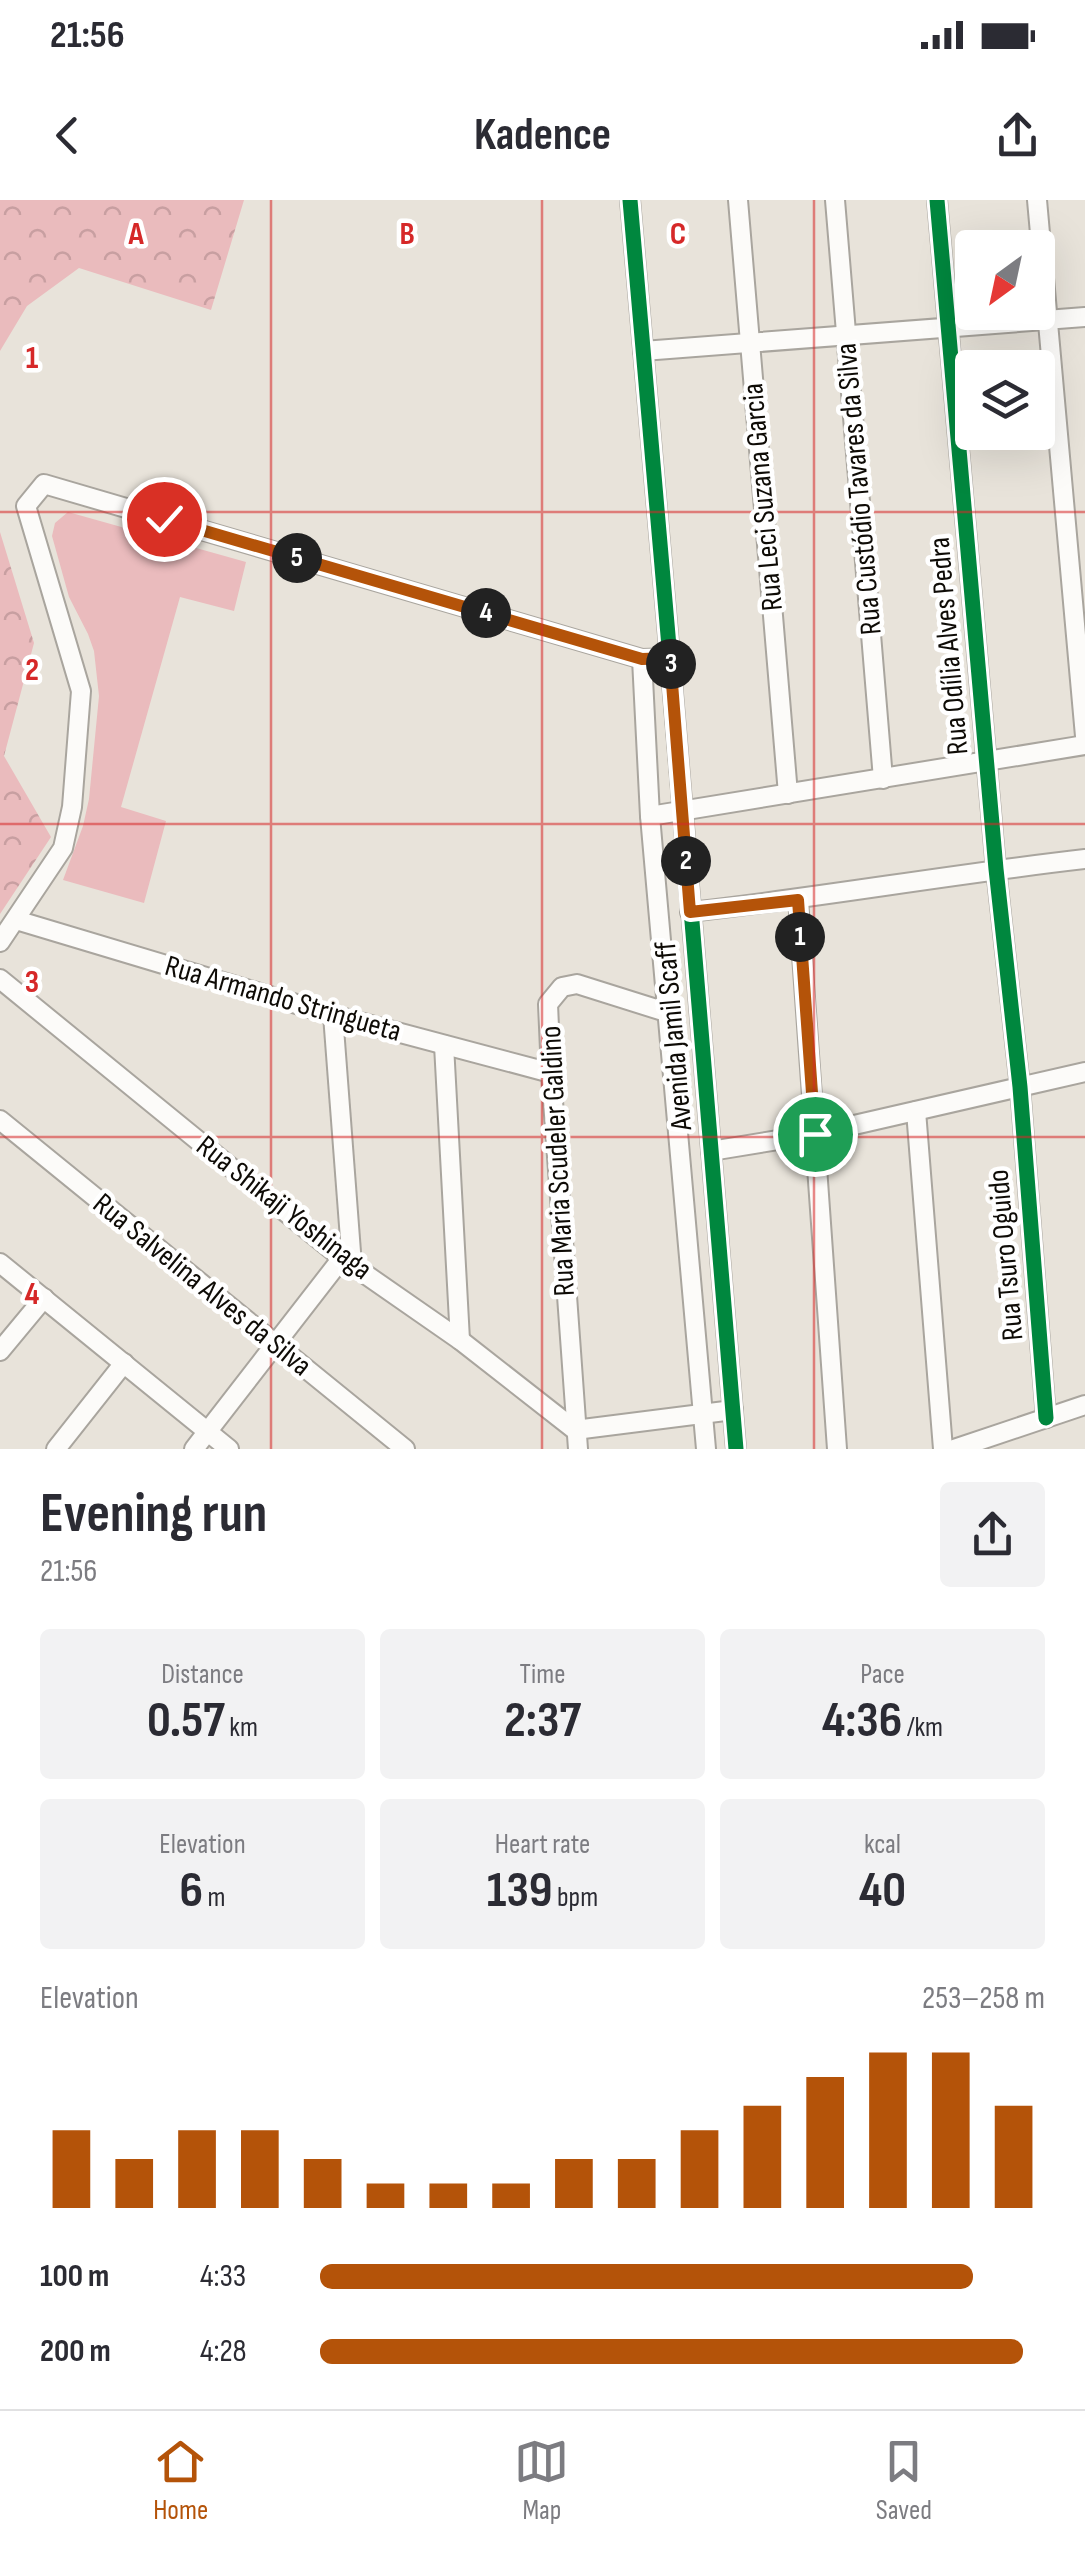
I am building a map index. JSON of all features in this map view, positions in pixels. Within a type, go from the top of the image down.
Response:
[{"type":"street","name":"Avenida Jamil Scaff","points":[[630,200],[737,1448]]},
{"type":"street","name":"Rua Leci Suzana Garcia","points":[[738,200],[788,794]]},
{"type":"street","name":"Rua Custódio Tavares da Silva","points":[[835,200],[883,778]]},
{"type":"street","name":"Rua Odília Alves Pedra","points":[[937,200],[996,869],[1020,1087]]},
{"type":"street","points":[[1037,200],[1039,230]]},
{"type":"street","points":[[1055,319],[1085,316]]},
{"type":"street","points":[[642,351],[955,326]]},
{"type":"street","points":[[1047,330],[1085,736]]},
{"type":"street","points":[[0,942],[62,848],[72,808],[81,690],[26,506],[44,484],[642,659],[670,658]]},
{"type":"street","name":"Avenida Jamil Scaff","points":[[642,659],[650,816],[706,1449]]},
{"type":"street","points":[[650,816],[1085,744]]},
{"type":"street","points":[[690,912],[1085,859]]},
{"type":"street","points":[[798,900],[836,1449]]},
{"type":"street","name":"Rua Armando Stringueta","points":[[21,913],[333,1015],[551,1073]]},
{"type":"street","name":"Rua Shikaji Yoshinaga","points":[[0,978],[347,1262],[460,1340],[574,1430]]},
{"type":"street","name":"Rua Maria Scudeler Galdino","points":[[578,1449],[548,1004],[562,986],[577,984],[666,1012]]},
{"type":"street","points":[[194,1449],[347,1262],[333,1015]]},
{"type":"street","points":[[444,1045],[460,1340]]},
{"type":"street","points":[[711,1151],[815,1134],[1085,1072]]},
{"type":"street","name":"Rua Tsuro Oguido","points":[[1020,1087],[1046,1418]]},
{"type":"street","points":[[916,1111],[944,1449]]},
{"type":"street","name":"Rua Salvelina Alves da Silva","points":[[0,1120],[405,1449]]},
{"type":"street","points":[[0,1263],[228,1449]]},
{"type":"street","points":[[0,1351],[44,1298]]},
{"type":"street","points":[[56,1449],[124,1364]]},
{"type":"street","points":[[954,1449],[1085,1405]]},
{"type":"street","points":[[574,1430],[734,1410]]},
{"type":"green space","points":[[0,200],[244,200],[211,310],[79,268],[27,306],[0,351]]},
{"type":"green space","points":[[68,512],[246,562],[234,611],[180,597],[121,807],[166,821],[144,903],[63,880],[89,799],[99,696],[94,651],[69,597],[52,536],[55,523]]},
{"type":"green space","points":[[0,532],[34,643],[4,756],[51,837],[0,914]]},
{"type":"cycle path","points":[[630,200],[736,1449]]},
{"type":"cycle path","points":[[937,200],[996,869],[1020,1087],[1046,1418]]},
{"type":"route","points":[[164,519],[642,659],[670,658],[690,912],[798,900],[815,1134]]}]
